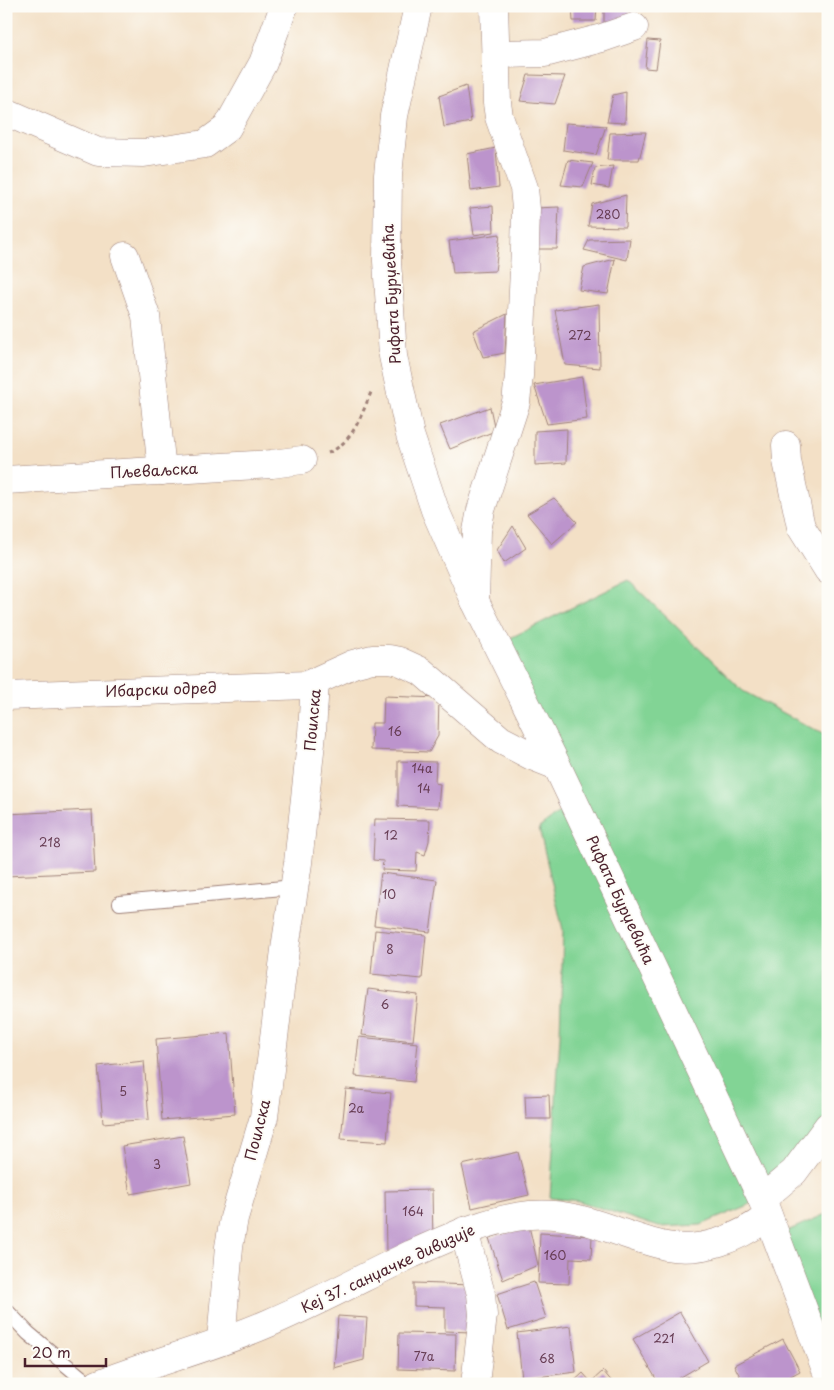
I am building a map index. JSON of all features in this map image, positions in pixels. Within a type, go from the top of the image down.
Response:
[{"type":"street","points":[[6,112],[98,152],[144,154],[205,144],[227,128],[263,63],[284,6]]},
{"type":"street","name":"Рифата Бурџевића","points":[[418,6],[394,116],[388,175],[387,261],[393,356],[401,398],[422,473],[446,537],[475,602],[557,766],[765,1208],[828,1375]]},
{"type":"street","name":"Рифата Бурџевића","points":[[475,602],[477,531],[481,510],[516,402],[525,248],[526,209],[524,188],[499,116],[497,103],[494,6]]},
{"type":"street","points":[[496,54],[545,53],[602,38],[634,27]]},
{"type":"street","points":[[125,256],[146,316],[162,471]]},
{"type":"street","points":[[786,446],[787,461],[801,527],[828,570]]},
{"type":"street","name":"Пљеваљска","points":[[6,480],[272,464],[302,460]]},
{"type":"street","name":"Поилска","points":[[221,1341],[229,1247],[234,1218],[264,1117],[307,785],[315,682],[362,661],[380,658],[399,661],[421,671],[501,740],[557,766]]},
{"type":"street","name":"Ибарски одред","points":[[6,696],[307,686],[315,682]]},
{"type":"street","points":[[765,1208],[828,1126]]},
{"type":"street","name":"Кеј 37. санџачке дивизије","points":[[98,1384],[221,1341],[288,1315],[464,1231],[508,1218],[553,1215],[592,1221],[662,1245],[688,1247],[719,1242],[752,1229],[765,1208]]},
{"type":"street","points":[[464,1231],[481,1294],[484,1315],[475,1384]]},
{"type":"lane","points":[[120,903],[294,888]]},
{"type":"lane","points":[[6,1310],[28,1333],[89,1384]]},
{"type":"path","points":[[302,460],[321,456],[335,450],[346,441],[354,431],[379,373],[393,356]]},
{"type":"green space","points":[[628,580],[743,691],[828,737],[828,1126],[762,1199],[701,1225],[659,1227],[579,1201],[550,1198],[560,1036],[563,930],[539,828],[574,802],[496,645]]},
{"type":"green space","points":[[828,1213],[828,1375],[776,1236]]},
{"type":"building","points":[[572,6],[597,6],[596,21],[573,21]]},
{"type":"building","points":[[604,6],[632,6],[626,26],[604,25]]},
{"type":"building","points":[[648,40],[660,41],[656,69],[645,68]]},
{"type":"building","points":[[528,75],[565,76],[555,104],[520,101]]},
{"type":"building","points":[[466,86],[471,122],[444,127],[439,96]]},
{"type":"building","points":[[626,92],[625,123],[607,122],[613,95]]},
{"type":"building","points":[[566,123],[606,126],[596,155],[563,150]]},
{"type":"building","points":[[646,132],[639,160],[607,160],[610,133]]},
{"type":"building","points":[[496,148],[499,187],[471,191],[467,154]]},
{"type":"building","points":[[568,160],[593,163],[583,187],[561,185]]},
{"type":"building","points":[[613,166],[609,188],[592,185],[595,168]]},
{"type":"building","points":[[626,195],[625,227],[588,226],[592,204]]},
{"type":"building","points":[[493,206],[494,232],[474,235],[470,208]]},
{"type":"building","points":[[559,207],[557,249],[531,249],[535,208]]},
{"type":"building","points":[[500,234],[495,271],[453,273],[449,241]]},
{"type":"building","points":[[630,239],[627,260],[584,250],[589,240]]},
{"type":"building","points":[[615,259],[608,294],[579,290],[584,267]]},
{"type":"building","points":[[599,304],[600,368],[565,365],[555,310]]},
{"type":"building","points":[[507,314],[505,353],[483,357],[473,331]]},
{"type":"building","points":[[582,377],[587,419],[547,424],[534,385]]},
{"type":"building","points":[[490,407],[495,431],[450,449],[440,425]]},
{"type":"building","points":[[567,429],[566,463],[535,465],[535,431]]},
{"type":"building","points":[[554,498],[577,522],[552,544],[527,514]]},
{"type":"building","points":[[513,526],[526,548],[504,563],[497,550]]},
{"type":"building","points":[[384,696],[439,698],[438,736],[429,752],[371,750],[372,723],[383,723]]},
{"type":"building","points":[[398,761],[436,762],[435,783],[440,784],[438,808],[398,806]]},
{"type":"building","points":[[92,810],[95,872],[6,876],[6,814]]},
{"type":"building","points":[[375,819],[430,820],[429,841],[425,855],[417,852],[416,871],[382,870],[383,861],[373,860]]},
{"type":"building","points":[[381,873],[437,880],[430,932],[374,925]]},
{"type":"building","points":[[375,930],[426,935],[422,979],[371,974]]},
{"type":"building","points":[[368,989],[418,995],[413,1041],[362,1035]]},
{"type":"building","points":[[229,1033],[235,1114],[162,1120],[156,1039]]},
{"type":"building","points":[[359,1037],[418,1043],[414,1082],[355,1076]]},
{"type":"building","points":[[144,1061],[149,1119],[103,1123],[98,1066]]},
{"type":"building","points":[[346,1089],[391,1093],[387,1142],[341,1139]]},
{"type":"building","points":[[549,1095],[550,1119],[526,1119],[525,1096]]},
{"type":"building","points":[[183,1136],[191,1183],[130,1194],[122,1146]]},
{"type":"building","points":[[518,1152],[529,1195],[472,1208],[462,1165]]},
{"type":"building","points":[[432,1190],[433,1241],[386,1253],[385,1191]]},
{"type":"building","points":[[529,1226],[538,1265],[503,1280],[489,1238]]},
{"type":"building","points":[[540,1233],[592,1236],[591,1259],[570,1258],[569,1284],[538,1283]]},
{"type":"building","points":[[534,1282],[546,1318],[508,1330],[497,1294]]},
{"type":"building","points":[[414,1283],[472,1285],[471,1332],[445,1331],[445,1307],[414,1306]]},
{"type":"building","points":[[680,1312],[708,1361],[669,1384],[659,1384],[633,1339]]},
{"type":"building","points":[[338,1316],[367,1318],[364,1360],[334,1368]]},
{"type":"building","points":[[571,1326],[576,1372],[522,1379],[517,1333]]},
{"type":"building","points":[[399,1333],[456,1334],[455,1371],[398,1369]]},
{"type":"building","points":[[783,1339],[800,1371],[776,1384],[744,1384],[734,1365]]},
{"type":"building","points":[[603,1371],[614,1384],[571,1384],[583,1373],[591,1382]]},
{"type":"building","points":[[687,1376],[692,1384],[676,1384]]},
{"type":"building","points":[[398,1381],[429,1382],[429,1384],[398,1384]]}]
